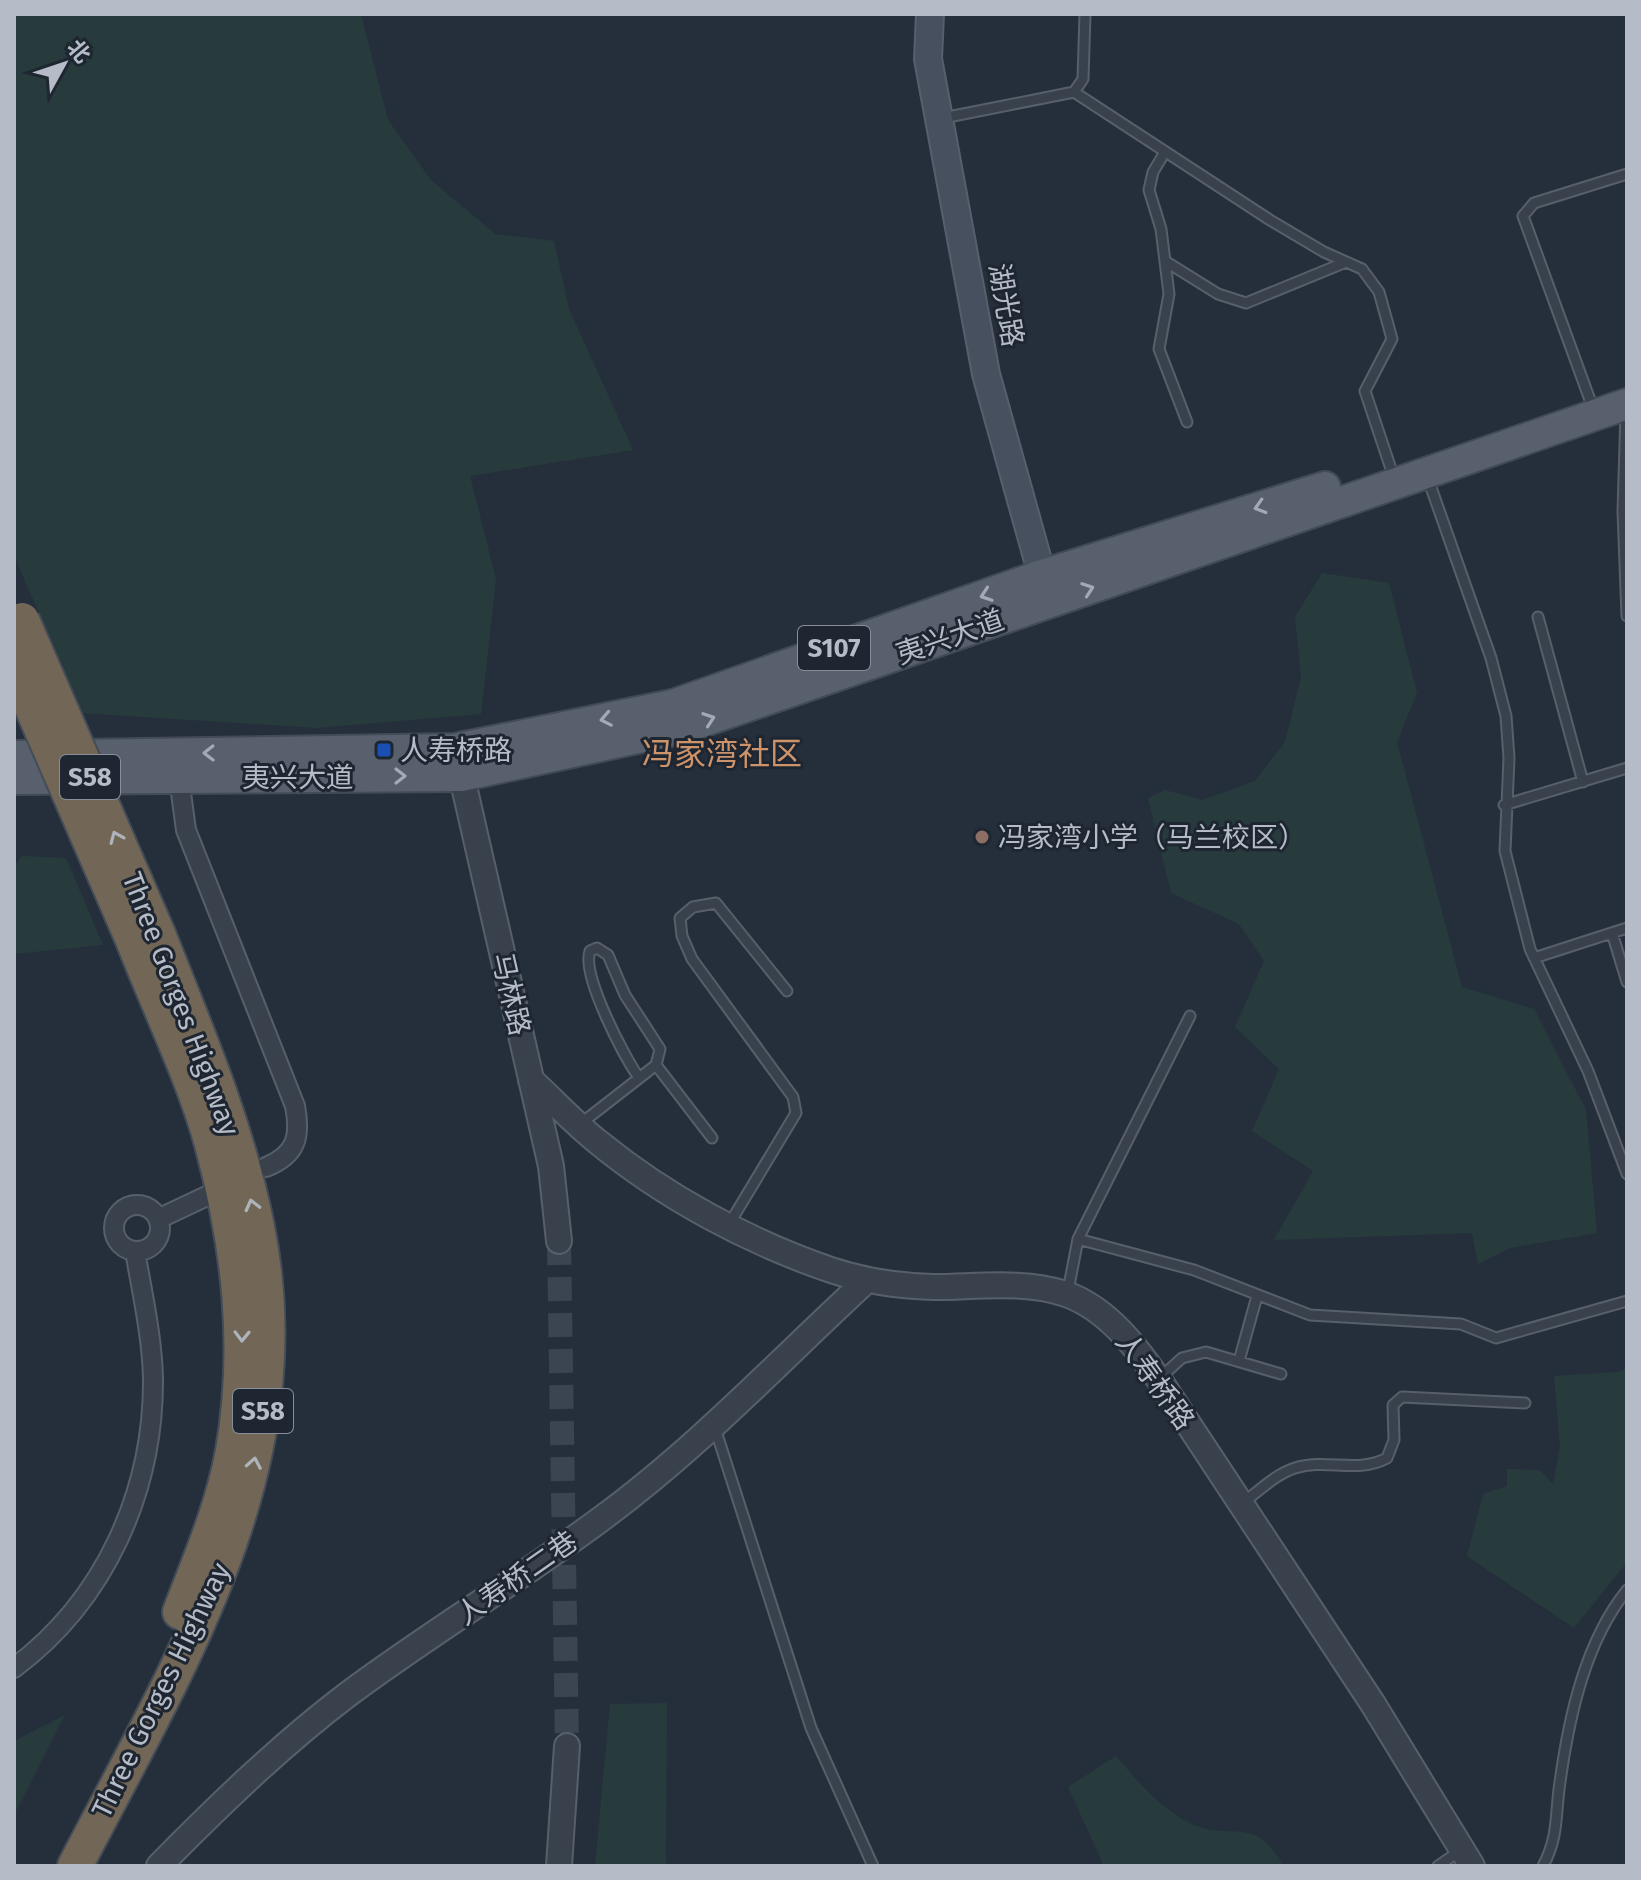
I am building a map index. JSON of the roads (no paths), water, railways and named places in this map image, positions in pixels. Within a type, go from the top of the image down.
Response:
[{"type":"highway","name":"Three Gorges Highway","points":[[18,611],[145,937],[211,1142],[232,1232],[242,1302],[241,1382],[233,1451],[216,1517],[175,1626],[50,1866]]},
{"type":"highway","name":"Three Gorges Highway","points":[[14,666],[214,1076],[258,1229],[266,1317],[264,1404],[251,1480],[219,1576],[184,1655],[75,1866]]},
{"type":"main road","name":"湖光路","points":[[930,14],[928,59],[986,374],[1046,589]]},
{"type":"main road","name":"夷兴大道","points":[[1046,589],[1390,466],[1627,387]]},
{"type":"main road","name":"夷兴大道","points":[[15,759],[179,778],[458,762],[673,705],[1426,473],[1626,404]]},
{"type":"main road","name":"夷兴大道","points":[[15,759],[458,762]]},
{"type":"street","name":"马林路","points":[[458,762],[551,1166],[559,1241]]},
{"type":"street","points":[[179,778],[186,830],[295,1106],[299,1126],[295,1148],[283,1161],[266,1167]]},
{"type":"street","name":"人寿桥路","points":[[531,1080],[579,1125],[672,1193],[773,1248],[867,1280],[909,1286],[1040,1288],[1068,1295],[1097,1311],[1125,1334],[1373,1704],[1466,1858]]},
{"type":"street","points":[[158,1219],[211,1194]]},
{"type":"street","points":[[142,1205],[158,1219],[156,1241],[135,1251],[121,1245],[116,1238],[117,1216],[128,1207],[142,1205]]},
{"type":"street","points":[[14,1668],[57,1631],[90,1590],[114,1550],[143,1477],[151,1427],[153,1375],[135,1251]]},
{"type":"street","name":"人寿桥二巷","points":[[159,1866],[222,1802],[346,1696],[602,1519],[715,1428],[774,1366],[867,1280]]},
{"type":"street","points":[[559,1866],[567,1746]]},
{"type":"lane","points":[[939,119],[1074,92],[1083,79],[1085,14]]},
{"type":"lane","points":[[1074,92],[1270,220],[1362,269],[1379,292],[1392,339],[1365,391],[1390,466]]},
{"type":"lane","points":[[1165,152],[1153,172],[1149,190],[1161,229],[1169,294],[1159,349],[1187,422]]},
{"type":"lane","points":[[1590,400],[1523,216],[1534,203],[1627,174]]},
{"type":"lane","points":[[1165,261],[1218,294],[1246,303],[1346,262]]},
{"type":"lane","points":[[1626,404],[1623,511],[1627,616]]},
{"type":"lane","points":[[1426,473],[1491,658],[1506,716],[1509,758],[1504,805],[1505,851],[1534,958],[1588,1071],[1627,1174]]},
{"type":"lane","points":[[1538,617],[1583,782]]},
{"type":"lane","points":[[1504,805],[1627,768]]},
{"type":"lane","points":[[728,1226],[796,1113],[793,1097],[692,959],[682,936],[680,918],[693,907],[716,903],[787,991]]},
{"type":"lane","points":[[1534,958],[1627,928]]},
{"type":"lane","points":[[1612,933],[1627,982]]},
{"type":"lane","points":[[579,1125],[656,1065],[660,1049],[625,995],[608,955],[603,949],[590,951],[588,966],[620,1047],[639,1078]]},
{"type":"lane","points":[[1068,1295],[1078,1239],[1190,1016]]},
{"type":"lane","points":[[656,1065],[712,1138]]},
{"type":"lane","points":[[1078,1239],[1194,1270],[1310,1315],[1461,1324],[1496,1338],[1627,1301]]},
{"type":"lane","points":[[1239,1361],[1257,1296]]},
{"type":"lane","points":[[1158,1379],[1192,1353],[1206,1352],[1281,1374]]},
{"type":"lane","points":[[1241,1504],[1282,1473],[1298,1467],[1373,1465],[1387,1458],[1394,1440],[1393,1405],[1402,1397],[1525,1403]]},
{"type":"lane","points":[[715,1428],[811,1728],[873,1866]]},
{"type":"lane","points":[[1543,1866],[1556,1841],[1566,1741],[1584,1675],[1610,1611],[1627,1590]]},
{"type":"lane","points":[[1438,1866],[1466,1858]]},
{"type":"tunnel","points":[[559,1241],[567,1746]]},
{"type":"place","name":"人寿桥路","points":[[384,750]]},
{"type":"place","name":"冯家湾小学（马兰校区）","points":[[982,837]]},
{"type":"district","name":"冯家湾社区","points":[[722,754]]}]
